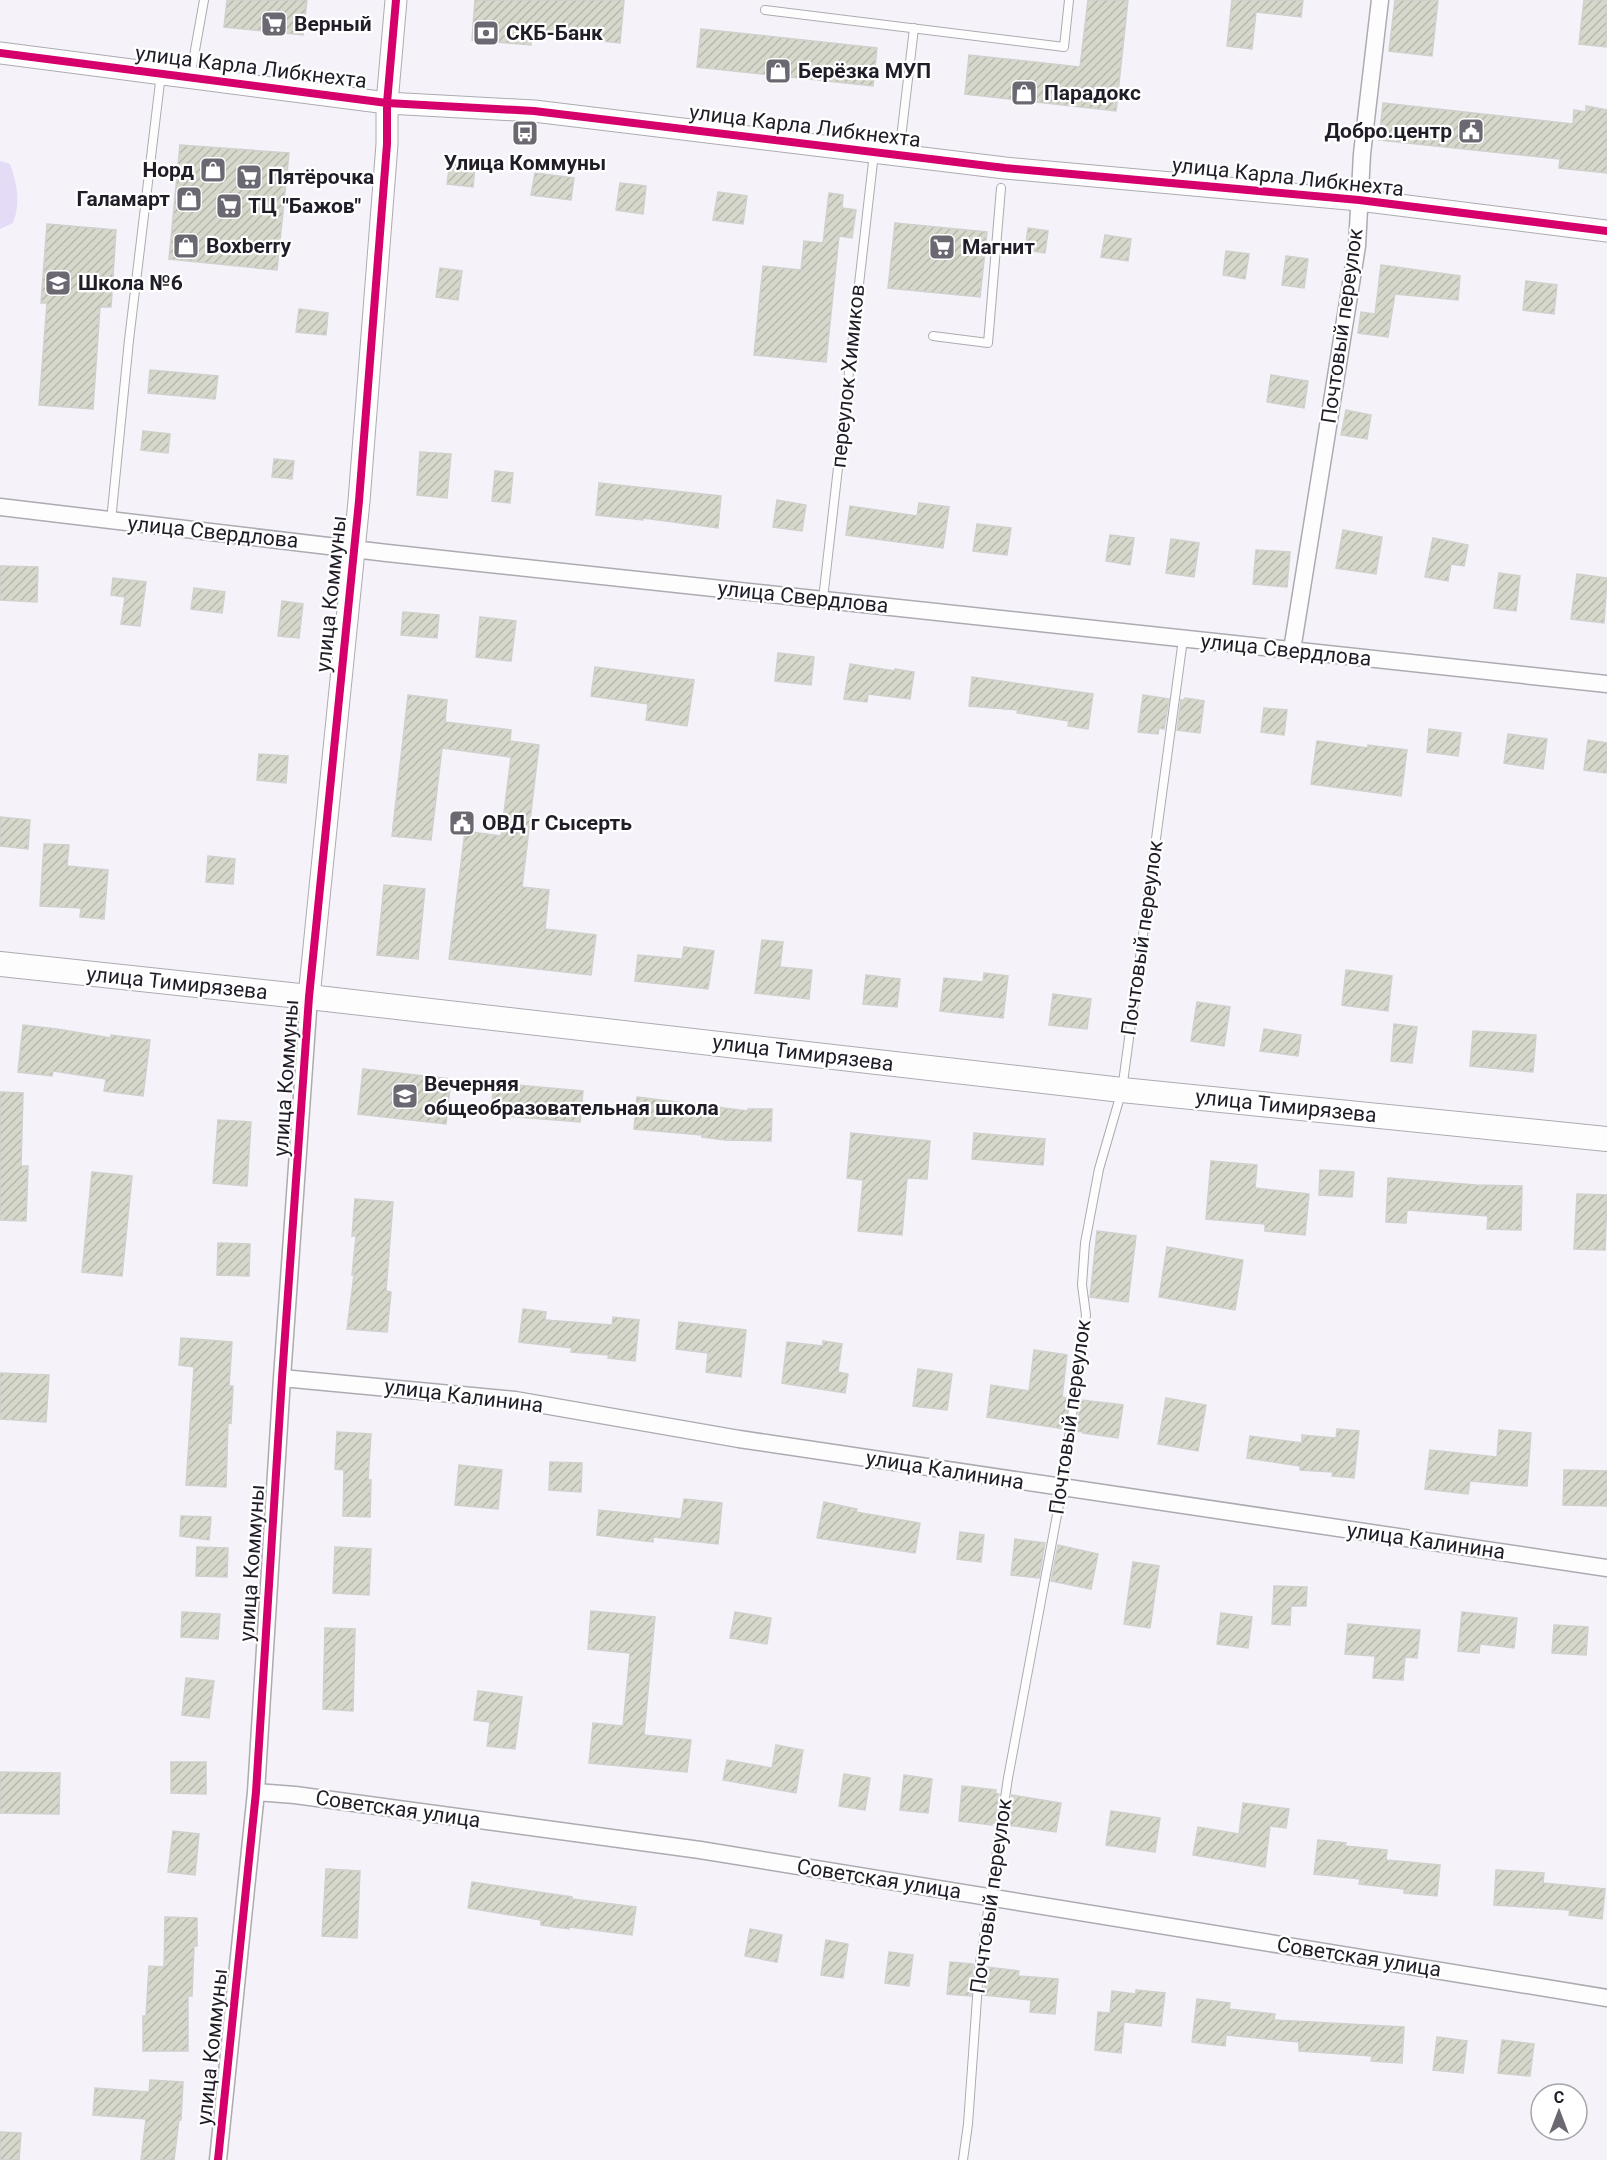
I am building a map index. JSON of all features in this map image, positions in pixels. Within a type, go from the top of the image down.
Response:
[{"type":"main road","name":"улица Тимирязева","points":[[0,964],[1122,1090],[1607,1139]]},
{"type":"street","name":"улица Коммуны","points":[[218,2160],[256,1792],[309,997],[354,548],[387,144],[387,103],[396,0]]},
{"type":"street","name":"Почтовый переулок","points":[[1292,650],[1357,246],[1362,154],[1380,0]]},
{"type":"street","name":"улица Карла Либкнехта","points":[[0,53],[387,103],[534,111],[1016,169],[1359,200],[1607,231]]},
{"type":"street","name":"улица Свердлова","points":[[0,507],[354,548],[1607,684]]},
{"type":"street","name":"улица Калинина","points":[[282,1378],[515,1400],[739,1439],[1607,1568]]},
{"type":"street","name":"Советская улица","points":[[256,1792],[318,1798],[700,1850],[1607,1998]]},
{"type":"lane","points":[[190,78],[204,0]]},
{"type":"lane","points":[[765,10],[1064,47],[1069,0]]},
{"type":"lane","points":[[899,155],[914,28]]},
{"type":"lane","points":[[111,521],[129,340],[161,74]]},
{"type":"lane","name":"переулок Химиков","points":[[823,599],[874,152]]},
{"type":"lane","points":[[933,336],[988,343],[1001,188]]},
{"type":"lane","name":"Почтовый переулок","points":[[963,2160],[968,2124],[979,1970],[1008,1778],[1062,1488],[1086,1315],[1082,1285],[1085,1243],[1099,1170],[1122,1090],[1183,639]]},
{"type":"shaded area","points":[[0,161],[10,164],[16,186],[17,201],[13,223],[0,229]]},
{"type":"building","points":[[227,0],[307,0],[303,35],[224,27]]},
{"type":"building","points":[[475,0],[624,0],[620,43],[532,34],[531,45],[472,40]]},
{"type":"building","points":[[1088,0],[1128,0],[1116,111],[965,94],[969,55],[1080,67]]},
{"type":"building","points":[[1232,0],[1303,0],[1301,17],[1256,12],[1252,49],[1227,46]]},
{"type":"building","points":[[1395,0],[1438,0],[1432,56],[1389,51]]},
{"type":"building","points":[[1584,0],[1607,0],[1606,47],[1579,44]]},
{"type":"building","points":[[701,29],[877,48],[873,86],[697,67]]},
{"type":"building","points":[[1383,103],[1573,124],[1574,110],[1586,112],[1586,106],[1607,110],[1607,173],[1559,168],[1560,159],[1379,140]]},
{"type":"building","name":"ТЦ \"Бажов\"","points":[[180,145],[289,153],[277,270],[169,259]]},
{"type":"building","points":[[450,162],[475,165],[473,187],[447,184]]},
{"type":"building","points":[[535,173],[574,178],[571,200],[531,195]]},
{"type":"building","points":[[620,183],[646,186],[643,214],[616,210]]},
{"type":"building","points":[[718,192],[747,196],[743,224],[713,220]]},
{"type":"building","points":[[829,193],[843,195],[842,208],[856,210],[852,238],[839,236],[826,362],[754,355],[763,266],[801,270],[804,241],[823,243]]},
{"type":"building","points":[[895,223],[987,232],[980,297],[888,288]]},
{"type":"building","points":[[47,224],[116,230],[111,307],[100,307],[93,409],[39,405],[47,303],[41,303]]},
{"type":"building","points":[[1028,228],[1048,231],[1045,253],[1025,250]]},
{"type":"building","points":[[1105,235],[1131,239],[1128,261],[1101,257]]},
{"type":"building","points":[[1226,251],[1249,254],[1245,279],[1223,275]]},
{"type":"building","points":[[1286,256],[1308,259],[1304,288],[1282,285]]},
{"type":"building","points":[[1381,265],[1460,276],[1458,300],[1395,294],[1388,337],[1358,333],[1361,312],[1375,314]]},
{"type":"building","points":[[440,268],[462,271],[458,300],[436,297]]},
{"type":"building","points":[[1526,281],[1557,285],[1554,314],[1523,310]]},
{"type":"building","points":[[299,309],[328,313],[326,335],[296,332]]},
{"type":"building","points":[[150,370],[218,376],[215,399],[148,393]]},
{"type":"building","points":[[1271,375],[1308,381],[1304,408],[1267,402]]},
{"type":"building","points":[[1346,410],[1371,415],[1367,439],[1341,435]]},
{"type":"building","points":[[143,431],[170,434],[168,453],[141,450]]},
{"type":"building","points":[[420,452],[451,454],[447,498],[417,495]]},
{"type":"building","points":[[274,459],[294,461],[292,479],[272,477]]},
{"type":"building","points":[[495,471],[513,473],[510,503],[492,501]]},
{"type":"building","points":[[599,483],[721,496],[718,528],[643,518],[643,520],[596,515]]},
{"type":"building","points":[[777,500],[806,505],[802,531],[773,527]]},
{"type":"building","points":[[919,503],[949,507],[943,548],[846,535],[850,506],[917,516]]},
{"type":"building","points":[[977,524],[1011,528],[1007,555],[973,551]]},
{"type":"building","points":[[1343,530],[1382,537],[1376,574],[1336,568]]},
{"type":"building","points":[[1110,535],[1134,538],[1130,565],[1106,561]]},
{"type":"building","points":[[1433,538],[1468,545],[1464,566],[1451,564],[1448,581],[1425,577]]},
{"type":"building","points":[[1171,539],[1199,543],[1194,577],[1166,573]]},
{"type":"building","points":[[1256,550],[1290,552],[1287,587],[1253,584]]},
{"type":"building","points":[[0,566],[38,567],[37,602],[0,600]]},
{"type":"building","points":[[1499,573],[1520,576],[1516,611],[1494,608]]},
{"type":"building","points":[[1577,574],[1607,578],[1604,623],[1571,619]]},
{"type":"building","points":[[113,578],[146,582],[140,626],[121,624],[125,597],[111,595]]},
{"type":"building","points":[[194,588],[225,592],[222,613],[191,609]]},
{"type":"building","points":[[282,601],[303,604],[299,638],[278,636]]},
{"type":"building","points":[[403,612],[439,615],[437,638],[401,635]]},
{"type":"building","points":[[480,617],[516,621],[511,661],[476,657]]},
{"type":"building","points":[[778,653],[814,657],[811,685],[775,681]]},
{"type":"building","points":[[850,664],[914,672],[910,699],[868,694],[867,702],[844,699]]},
{"type":"building","points":[[595,667],[694,680],[687,726],[646,720],[648,704],[591,696]]},
{"type":"building","points":[[972,677],[1093,694],[1088,729],[1068,726],[1069,721],[1017,713],[1018,710],[969,706]]},
{"type":"building","points":[[408,695],[447,700],[445,722],[511,730],[510,741],[539,745],[522,887],[549,890],[545,929],[596,935],[591,975],[449,959],[465,831],[501,836],[511,757],[442,748],[431,840],[392,836]]},
{"type":"building","points":[[1143,695],[1169,699],[1164,729],[1159,728],[1158,734],[1138,732]]},
{"type":"building","points":[[1185,698],[1204,701],[1200,733],[1177,730],[1181,700]]},
{"type":"building","points":[[1264,708],[1287,710],[1284,735],[1261,732]]},
{"type":"building","points":[[1429,729],[1461,733],[1458,756],[1427,752]]},
{"type":"building","points":[[1508,734],[1547,739],[1543,769],[1504,763]]},
{"type":"building","points":[[1588,740],[1607,743],[1606,773],[1584,770]]},
{"type":"building","points":[[1317,741],[1368,748],[1368,745],[1407,750],[1401,796],[1311,784]]},
{"type":"building","points":[[259,754],[288,756],[286,783],[257,780]]},
{"type":"building","points":[[0,817],[30,820],[28,849],[0,846]]},
{"type":"building","points":[[44,844],[69,845],[67,866],[108,870],[104,919],[80,917],[81,908],[40,906]]},
{"type":"building","points":[[208,856],[235,859],[233,884],[206,882]]},
{"type":"building","points":[[384,885],[425,889],[418,959],[377,955]]},
{"type":"building","points":[[762,940],[783,942],[780,967],[812,970],[809,999],[755,993]]},
{"type":"building","points":[[684,947],[714,951],[708,989],[635,981],[638,955],[682,959]]},
{"type":"building","points":[[1346,970],[1392,976],[1388,1011],[1342,1005]]},
{"type":"building","points":[[984,973],[1008,976],[1003,1018],[940,1011],[944,978],[983,982]]},
{"type":"building","points":[[866,975],[900,979],[897,1007],[863,1004]]},
{"type":"building","points":[[1053,994],[1091,999],[1087,1029],[1049,1025]]},
{"type":"building","points":[[1197,1002],[1230,1007],[1224,1046],[1191,1041]]},
{"type":"building","points":[[1394,1024],[1417,1027],[1412,1063],[1391,1061]]},
{"type":"building","points":[[23,1025],[111,1038],[111,1035],[150,1040],[143,1096],[104,1091],[106,1079],[53,1071],[52,1076],[18,1072]]},
{"type":"building","points":[[1264,1029],[1301,1035],[1298,1056],[1260,1051]]},
{"type":"building","points":[[1473,1031],[1536,1035],[1533,1072],[1470,1066]]},
{"type":"building","name":"Вечерняя общеобразовательная школа","points":[[363,1069],[451,1079],[446,1124],[358,1114]]},
{"type":"building","points":[[494,1083],[583,1091],[580,1122],[491,1115]]},
{"type":"building","points":[[0,1092],[23,1093],[21,1166],[28,1166],[26,1221],[0,1220]]},
{"type":"building","points":[[637,1097],[748,1111],[748,1109],[772,1109],[771,1141],[725,1140],[702,1137],[702,1135],[634,1129]]},
{"type":"building","points":[[218,1120],[251,1122],[247,1186],[213,1183]]},
{"type":"building","points":[[851,1133],[930,1141],[927,1179],[907,1178],[902,1235],[858,1231],[863,1180],[847,1178]]},
{"type":"building","points":[[974,1133],[1045,1139],[1043,1165],[972,1159]]},
{"type":"building","points":[[1211,1161],[1257,1165],[1255,1188],[1309,1194],[1305,1235],[1265,1231],[1265,1224],[1206,1219]]},
{"type":"building","points":[[1320,1170],[1354,1172],[1352,1197],[1319,1195]]},
{"type":"building","points":[[92,1172],[132,1176],[122,1276],[82,1272]]},
{"type":"building","points":[[1388,1178],[1522,1186],[1521,1230],[1487,1229],[1488,1216],[1407,1210],[1406,1223],[1386,1222]]},
{"type":"building","points":[[1577,1194],[1607,1195],[1605,1250],[1574,1249]]},
{"type":"building","points":[[355,1199],[393,1202],[386,1291],[391,1292],[387,1332],[347,1329],[354,1275],[352,1275],[356,1236],[352,1236]]},
{"type":"building","points":[[1097,1231],[1136,1236],[1128,1302],[1090,1297]]},
{"type":"building","points":[[218,1243],[250,1244],[249,1276],[217,1275]]},
{"type":"building","points":[[1167,1247],[1243,1260],[1235,1310],[1159,1297]]},
{"type":"building","points":[[523,1309],[546,1312],[545,1320],[612,1325],[613,1317],[639,1320],[635,1361],[608,1358],[609,1355],[571,1352],[572,1348],[519,1342]]},
{"type":"building","points":[[679,1322],[746,1330],[741,1377],[706,1372],[708,1353],[676,1349]]},
{"type":"building","points":[[181,1338],[232,1342],[229,1386],[233,1386],[231,1423],[228,1422],[226,1487],[186,1485],[194,1367],[179,1365]]},
{"type":"building","points":[[823,1341],[842,1344],[838,1372],[848,1374],[845,1393],[782,1383],[787,1342],[823,1346]]},
{"type":"building","points":[[1034,1350],[1067,1355],[1062,1397],[1068,1398],[1064,1429],[987,1417],[991,1385],[1029,1391]]},
{"type":"building","points":[[918,1369],[952,1374],[947,1410],[913,1406]]},
{"type":"building","points":[[0,1373],[49,1375],[46,1422],[0,1419]]},
{"type":"building","points":[[1166,1398],[1206,1405],[1198,1451],[1158,1444]]},
{"type":"building","points":[[1081,1400],[1123,1405],[1118,1438],[1076,1431]]},
{"type":"building","points":[[1337,1429],[1359,1431],[1354,1478],[1332,1476],[1333,1472],[1300,1470],[1300,1466],[1247,1458],[1250,1436],[1302,1443],[1302,1435],[1336,1438]]},
{"type":"building","points":[[1499,1430],[1531,1433],[1527,1486],[1470,1481],[1468,1494],[1425,1489],[1430,1450],[1497,1457]]},
{"type":"building","points":[[337,1432],[371,1434],[368,1480],[371,1480],[370,1517],[343,1516],[344,1470],[335,1469]]},
{"type":"building","points":[[550,1462],[582,1463],[581,1492],[549,1490]]},
{"type":"building","points":[[459,1465],[502,1470],[498,1509],[455,1505]]},
{"type":"building","points":[[1564,1470],[1607,1471],[1607,1506],[1563,1505]]},
{"type":"building","points":[[684,1499],[722,1503],[718,1544],[653,1537],[653,1542],[597,1535],[599,1510],[681,1519]]},
{"type":"building","points":[[824,1502],[857,1509],[856,1512],[920,1523],[915,1553],[817,1538]]},
{"type":"building","points":[[181,1516],[211,1517],[209,1540],[180,1536]]},
{"type":"building","points":[[960,1532],[984,1535],[981,1562],[957,1559]]},
{"type":"building","points":[[1015,1539],[1045,1543],[1039,1578],[1011,1575]]},
{"type":"building","points":[[1058,1545],[1098,1554],[1091,1589],[1051,1581]]},
{"type":"building","points":[[197,1547],[228,1548],[227,1577],[196,1576]]},
{"type":"building","points":[[335,1547],[371,1549],[369,1595],[333,1593]]},
{"type":"building","points":[[1133,1562],[1159,1566],[1150,1628],[1124,1624]]},
{"type":"building","points":[[1274,1586],[1307,1587],[1306,1606],[1291,1606],[1290,1625],[1272,1624]]},
{"type":"building","points":[[591,1611],[655,1617],[644,1735],[691,1740],[687,1772],[589,1763],[593,1723],[623,1726],[630,1653],[588,1649]]},
{"type":"building","points":[[182,1612],[220,1614],[218,1639],[181,1637]]},
{"type":"building","points":[[735,1612],[771,1618],[767,1644],[730,1638]]},
{"type":"building","points":[[1462,1612],[1517,1618],[1514,1648],[1480,1644],[1479,1653],[1458,1651]]},
{"type":"building","points":[[1221,1613],[1252,1617],[1248,1648],[1217,1644]]},
{"type":"building","points":[[1348,1624],[1420,1630],[1417,1658],[1405,1657],[1403,1680],[1373,1678],[1375,1656],[1345,1654]]},
{"type":"building","points":[[1554,1625],[1588,1627],[1586,1655],[1552,1653]]},
{"type":"building","points":[[325,1628],[355,1629],[353,1711],[323,1709]]},
{"type":"building","points":[[186,1678],[214,1681],[209,1718],[182,1715]]},
{"type":"building","points":[[478,1691],[522,1697],[515,1749],[487,1746],[490,1722],[474,1720]]},
{"type":"building","points":[[776,1745],[803,1750],[796,1793],[723,1780],[727,1760],[772,1768]]},
{"type":"building","points":[[171,1762],[206,1762],[206,1794],[171,1793]]},
{"type":"building","points":[[0,1772],[60,1773],[59,1814],[0,1813]]},
{"type":"building","points":[[844,1774],[870,1778],[865,1810],[839,1806]]},
{"type":"building","points":[[904,1775],[932,1779],[928,1813],[900,1810]]},
{"type":"building","points":[[962,1786],[996,1790],[995,1793],[999,1794],[995,1823],[992,1825],[959,1821]]},
{"type":"building","points":[[1012,1795],[1061,1803],[1056,1832],[1007,1825]]},
{"type":"building","points":[[1243,1803],[1289,1809],[1286,1828],[1270,1826],[1265,1867],[1193,1855],[1198,1827],[1239,1834]]},
{"type":"building","points":[[1111,1811],[1160,1818],[1155,1852],[1106,1845]]},
{"type":"building","points":[[173,1831],[199,1834],[195,1875],[168,1872]]},
{"type":"building","points":[[1318,1840],[1346,1843],[1345,1846],[1387,1850],[1386,1860],[1440,1865],[1437,1896],[1404,1893],[1404,1889],[1359,1884],[1360,1879],[1314,1874]]},
{"type":"building","points":[[326,1869],[360,1871],[357,1938],[322,1936]]},
{"type":"building","points":[[1496,1870],[1544,1873],[1543,1883],[1605,1889],[1602,1919],[1569,1915],[1570,1910],[1494,1905]]},
{"type":"building","points":[[472,1882],[636,1907],[632,1935],[541,1925],[541,1920],[468,1908]]},
{"type":"building","points":[[165,1917],[197,1918],[192,1996],[188,1996],[188,2051],[143,2051],[143,2016],[146,2016],[149,1966],[164,1967]]},
{"type":"building","points":[[750,1929],[782,1935],[777,1962],[745,1956]]},
{"type":"building","points":[[826,1940],[848,1944],[843,1978],[821,1975]]},
{"type":"building","points":[[889,1952],[913,1955],[909,1986],[885,1983]]},
{"type":"building","points":[[950,1962],[973,1964],[971,1996],[947,1994]]},
{"type":"building","points":[[986,1967],[1019,1971],[1018,1976],[1058,1979],[1055,2014],[1030,2012],[1031,2000],[984,1995]]},
{"type":"building","points":[[1136,1990],[1165,1993],[1161,2026],[1124,2022],[1121,2053],[1095,2050],[1098,2012],[1110,2013],[1112,1991],[1136,1994]]},
{"type":"building","points":[[1197,1999],[1230,2003],[1229,2009],[1275,2014],[1274,2020],[1404,2027],[1402,2063],[1371,2061],[1372,2056],[1299,2051],[1299,2042],[1226,2035],[1225,2046],[1192,2042]]},
{"type":"building","points":[[1437,2037],[1467,2041],[1463,2073],[1433,2070]]},
{"type":"building","points":[[1502,2040],[1534,2044],[1530,2076],[1498,2073]]},
{"type":"building","points":[[150,2080],[183,2082],[181,2120],[179,2120],[174,2160],[141,2160],[146,2119],[93,2115],[95,2088],[149,2092]]},
{"type":"building","points":[[0,2132],[21,2133],[19,2160],[0,2160]]},
{"type":"cycle path","points":[[218,2160],[256,1792],[309,997],[359,501],[396,0]]},
{"type":"cycle path","points":[[0,53],[387,103],[534,111],[1005,168],[1359,200],[1607,231]]},
{"type":"place","name":"Верный","points":[[274,24]]},
{"type":"place","name":"СКБ-Банк","points":[[486,33]]},
{"type":"place","name":"Берёзка МУП","points":[[778,71]]},
{"type":"place","name":"Парадокс","points":[[1024,93]]},
{"type":"place","name":"Добро.центр","points":[[1471,131]]},
{"type":"place","name":"Улица Коммуны","points":[[525,133]]},
{"type":"place","name":"Норд","points":[[213,170]]},
{"type":"place","name":"Пятёрочка","points":[[249,177]]},
{"type":"place","name":"Галамарт","points":[[189,199]]},
{"type":"place","name":"ТЦ \"Бажов\"","points":[[229,206]]},
{"type":"place","name":"Boxberry","points":[[186,246]]},
{"type":"place","name":"Магнит","points":[[942,247]]},
{"type":"place","name":"Школа №6","points":[[58,283]]},
{"type":"place","name":"ОВД г Сысерть","points":[[462,823]]},
{"type":"place","name":"Вечерняя общеобразовательная школа","points":[[405,1096]]}]
